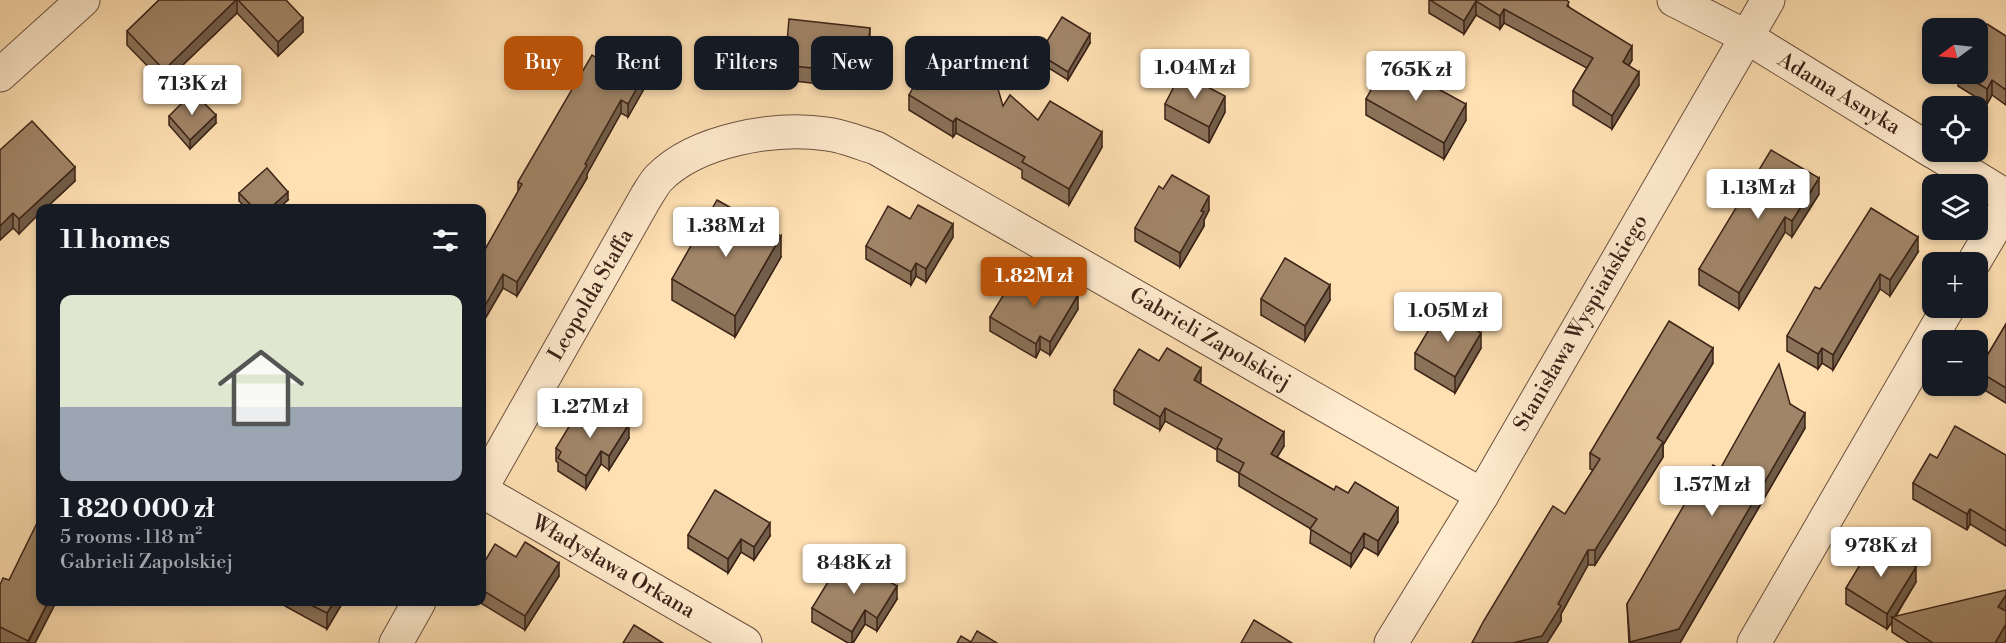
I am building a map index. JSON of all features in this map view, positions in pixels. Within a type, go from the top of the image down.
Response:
[{"type":"street","points":[[0,75],[83,0]]},
{"type":"street","name":"Adama Asnyka","points":[[1674,0],[1745,36],[1922,144]]},
{"type":"street","name":"Stanisława Wyspiańskiego","points":[[1391,643],[1482,495],[1745,36],[1768,0]]},
{"type":"street","name":"Gabrieli Zapolskiej","points":[[646,197],[659,178],[683,159],[712,145],[786,132],[828,134],[876,148],[1482,495]]},
{"type":"street","name":"Adama Asnyka","points":[[1951,162],[2006,196]]},
{"type":"street","name":"Leopolda Staffa","points":[[486,480],[646,197]]},
{"type":"street","points":[[1980,252],[2006,208]]},
{"type":"street","points":[[1754,643],[1942,318]]},
{"type":"street","name":"Władysława Orkana","points":[[486,493],[745,643]]},
{"type":"street","points":[[396,643],[417,606]]},
{"type":"building","points":[[159,0],[236,0],[164,70],[127,31]]},
{"type":"building","points":[[238,0],[286,0],[303,18],[278,42]]},
{"type":"building","points":[[1430,0],[1566,0],[1569,2],[1567,6],[1632,46],[1623,62],[1639,72],[1612,116],[1573,91],[1593,58],[1504,9],[1500,16],[1476,1],[1464,21]]},
{"type":"building","points":[[1062,17],[1090,34],[1068,72],[1050,61],[1050,36]]},
{"type":"building","points":[[789,19],[870,28],[869,36],[811,36],[811,68],[799,67],[799,36],[788,36]]},
{"type":"building","points":[[1988,25],[2006,36],[2006,90],[1992,80],[1987,89],[1979,84],[1988,84]]},
{"type":"building","points":[[592,55],[595,57],[595,90],[636,90],[628,104],[621,100],[585,164],[587,165],[517,282],[503,274],[486,304],[486,248],[522,184],[518,182],[572,90],[583,90],[583,70]]},
{"type":"building","points":[[1387,61],[1466,104],[1444,143],[1366,99]]},
{"type":"building","points":[[1181,73],[1225,96],[1209,127],[1165,104]]},
{"type":"building","points":[[912,90],[998,90],[1003,106],[1010,95],[1038,120],[1050,101],[1102,132],[1069,189],[1022,162],[1025,157],[956,118],[953,122],[909,95]]},
{"type":"building","points":[[193,92],[216,115],[190,140],[169,116]]},
{"type":"building","points":[[32,121],[75,167],[19,219],[13,213],[0,226],[0,150]]},
{"type":"building","points":[[1771,150],[1819,178],[1792,221],[1785,217],[1739,293],[1699,269]]},
{"type":"building","points":[[267,168],[288,192],[274,204],[250,204],[239,193]]},
{"type":"building","points":[[1172,175],[1209,196],[1201,211],[1204,212],[1180,253],[1135,228],[1159,186],[1163,189]]},
{"type":"building","points":[[717,200],[781,236],[735,316],[672,279]]},
{"type":"building","points":[[918,205],[953,224],[926,269],[916,263],[911,272],[866,246],[888,206],[910,219]]},
{"type":"building","points":[[1871,208],[1918,237],[1890,280],[1880,274],[1833,355],[1822,348],[1818,354],[1787,336],[1815,287],[1820,289]]},
{"type":"building","points":[[1285,258],[1330,285],[1305,326],[1261,299]]},
{"type":"building","points":[[1044,275],[1078,295],[1050,342],[1040,336],[1036,344],[990,317],[1015,276],[1036,289]]},
{"type":"building","points":[[1441,309],[1481,333],[1455,377],[1415,353]]},
{"type":"building","points":[[1669,321],[1713,348],[1657,438],[1663,442],[1595,550],[1588,550],[1558,604],[1561,606],[1542,636],[1513,643],[1472,643],[1553,506],[1565,514],[1600,459],[1590,453]]},
{"type":"building","points":[[2006,324],[2006,388],[1988,377],[1988,354]]},
{"type":"building","points":[[1167,348],[1201,368],[1194,380],[1284,432],[1271,454],[1334,490],[1336,486],[1348,493],[1355,482],[1398,508],[1378,541],[1364,533],[1351,554],[1310,529],[1317,519],[1239,473],[1244,463],[1217,448],[1222,439],[1165,408],[1160,417],[1114,390],[1139,349],[1159,361]]},
{"type":"building","points":[[1779,364],[1790,404],[1805,413],[1679,629],[1630,642],[1627,604],[1706,467],[1710,470],[1713,465],[1720,469]]},
{"type":"building","points":[[599,405],[629,424],[609,456],[601,451],[586,476],[558,458],[561,452],[556,448],[579,410],[591,418]]},
{"type":"building","points":[[1955,426],[2006,455],[2006,531],[1970,509],[1967,514],[1913,483],[1930,454],[1937,458]]},
{"type":"building","points":[[715,490],[770,523],[754,547],[741,539],[728,559],[688,535]]},
{"type":"building","points":[[36,525],[36,606],[46,606],[28,641],[0,627],[0,585],[3,578],[9,580]]},
{"type":"building","points":[[525,542],[559,563],[525,616],[486,592],[486,559],[495,544],[516,557]]},
{"type":"building","points":[[1877,543],[1916,567],[1887,614],[1846,588],[1861,563],[1864,565]]},
{"type":"building","points":[[853,560],[897,586],[877,618],[865,610],[852,632],[812,608],[839,564],[848,569]]},
{"type":"building","points":[[2006,590],[2006,595],[1998,607],[2006,611],[2006,624],[1995,643],[1933,643],[1892,617]]},
{"type":"building","points":[[313,606],[331,606],[327,613]]},
{"type":"building","points":[[1254,620],[1292,643],[1241,643]]},
{"type":"building","points":[[634,625],[663,643],[623,643]]},
{"type":"building","points":[[977,631],[997,643],[957,643],[961,636],[971,642]]}]
